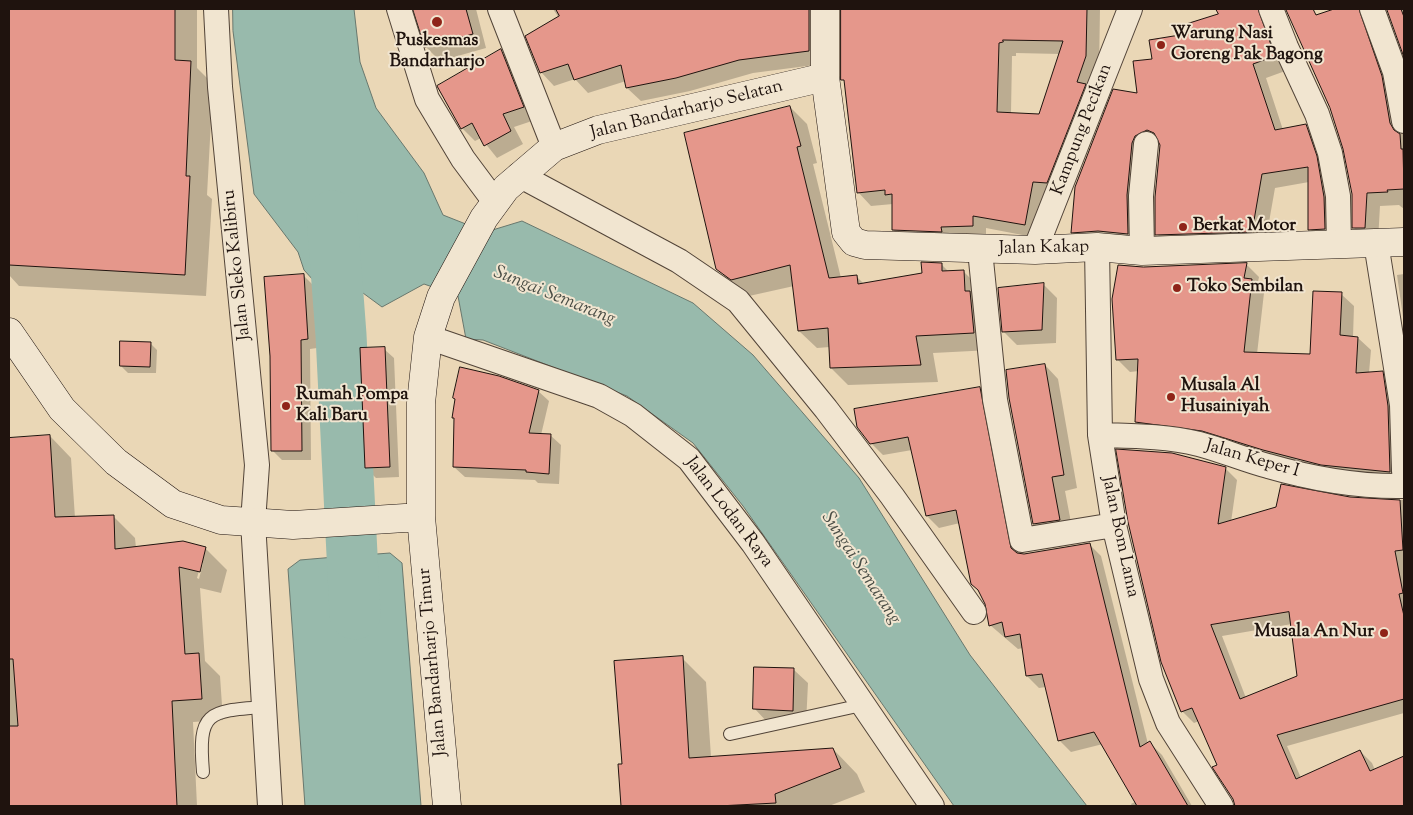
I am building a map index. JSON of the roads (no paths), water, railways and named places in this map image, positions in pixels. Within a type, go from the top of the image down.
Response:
[{"type":"street","name":"Jalan Sleko Kalibiru","points":[[216,9],[220,87],[257,465],[253,522],[270,806]]},
{"type":"street","points":[[399,9],[427,98],[463,158],[490,210]]},
{"type":"street","points":[[500,9],[554,147]]},
{"type":"street","points":[[825,9],[825,77]]},
{"type":"street","name":"Kampung Pecikan","points":[[1035,250],[1130,9]]},
{"type":"street","points":[[1271,9],[1286,47],[1317,114],[1330,153],[1338,196],[1339,245]]},
{"type":"street","points":[[1372,9],[1395,72],[1404,121]]},
{"type":"street","name":"Jalan Bandarharjo Selatan","points":[[421,517],[421,403],[428,337],[441,298],[490,210],[518,175],[554,147],[598,130],[825,77]]},
{"type":"street","name":"Jalan Kakap","points":[[825,77],[846,232],[851,240],[865,245],[980,250],[1097,247],[1142,250],[1404,242]]},
{"type":"street","points":[[1142,250],[1141,196],[1146,144]]},
{"type":"street","points":[[518,175],[679,261],[738,301],[815,394],[892,496],[974,612]]},
{"type":"street","points":[[1376,243],[1402,406],[1404,471]]},
{"type":"street","name":"Jalan Bom Lama","points":[[1097,247],[1100,435],[1114,525],[1150,679],[1168,724],[1221,806]]},
{"type":"street","points":[[980,250],[995,400],[1022,540],[1114,525]]},
{"type":"street","points":[[9,332],[62,408],[116,462],[173,504],[221,520],[293,525],[421,517]]},
{"type":"street","name":"Jalan Lodan Raya","points":[[428,337],[599,396],[633,415],[689,459],[753,543],[932,806]]},
{"type":"street","name":"Jalan Keper I","points":[[1100,435],[1159,436],[1199,444],[1322,480],[1364,486],[1404,486]]},
{"type":"street","name":"Jalan Bandarharjo Timur","points":[[421,517],[447,806]]},
{"type":"lane","points":[[730,734],[862,705]]},
{"type":"lane","points":[[203,772],[201,740],[205,724],[216,713],[232,709],[264,707]]},
{"type":"water","name":"Sungai Semarang","points":[[233,9],[354,9],[360,62],[376,108],[424,173],[443,215],[486,232],[522,221],[693,303],[753,355],[859,478],[970,655],[1087,806],[954,806],[743,506],[693,443],[627,396],[483,340],[466,339],[458,296],[424,284],[382,307],[363,293],[314,281],[304,270],[298,252],[254,194],[233,31]]},
{"type":"water","points":[[363,544],[364,555],[390,553],[402,563],[421,806],[305,806],[288,569],[300,560],[335,557],[335,546]]},
{"type":"waterway","points":[[332,216],[341,335],[355,614]]},
{"type":"place","name":"Puskesmas Bandarharjo","points":[[437,22]]},
{"type":"place","name":"Warung Nasi Goreng Pak Bagong","points":[[1161,45]]},
{"type":"place","name":"Berkat Motor","points":[[1183,227]]},
{"type":"place","name":"Toko Sembilan","points":[[1177,288]]},
{"type":"place","name":"Musala Al Husainiyah","points":[[1171,397]]},
{"type":"place","name":"Rumah Pompa Kali Baru","points":[[286,406]]},
{"type":"place","name":"Musala An Nur","points":[[1384,633]]}]
